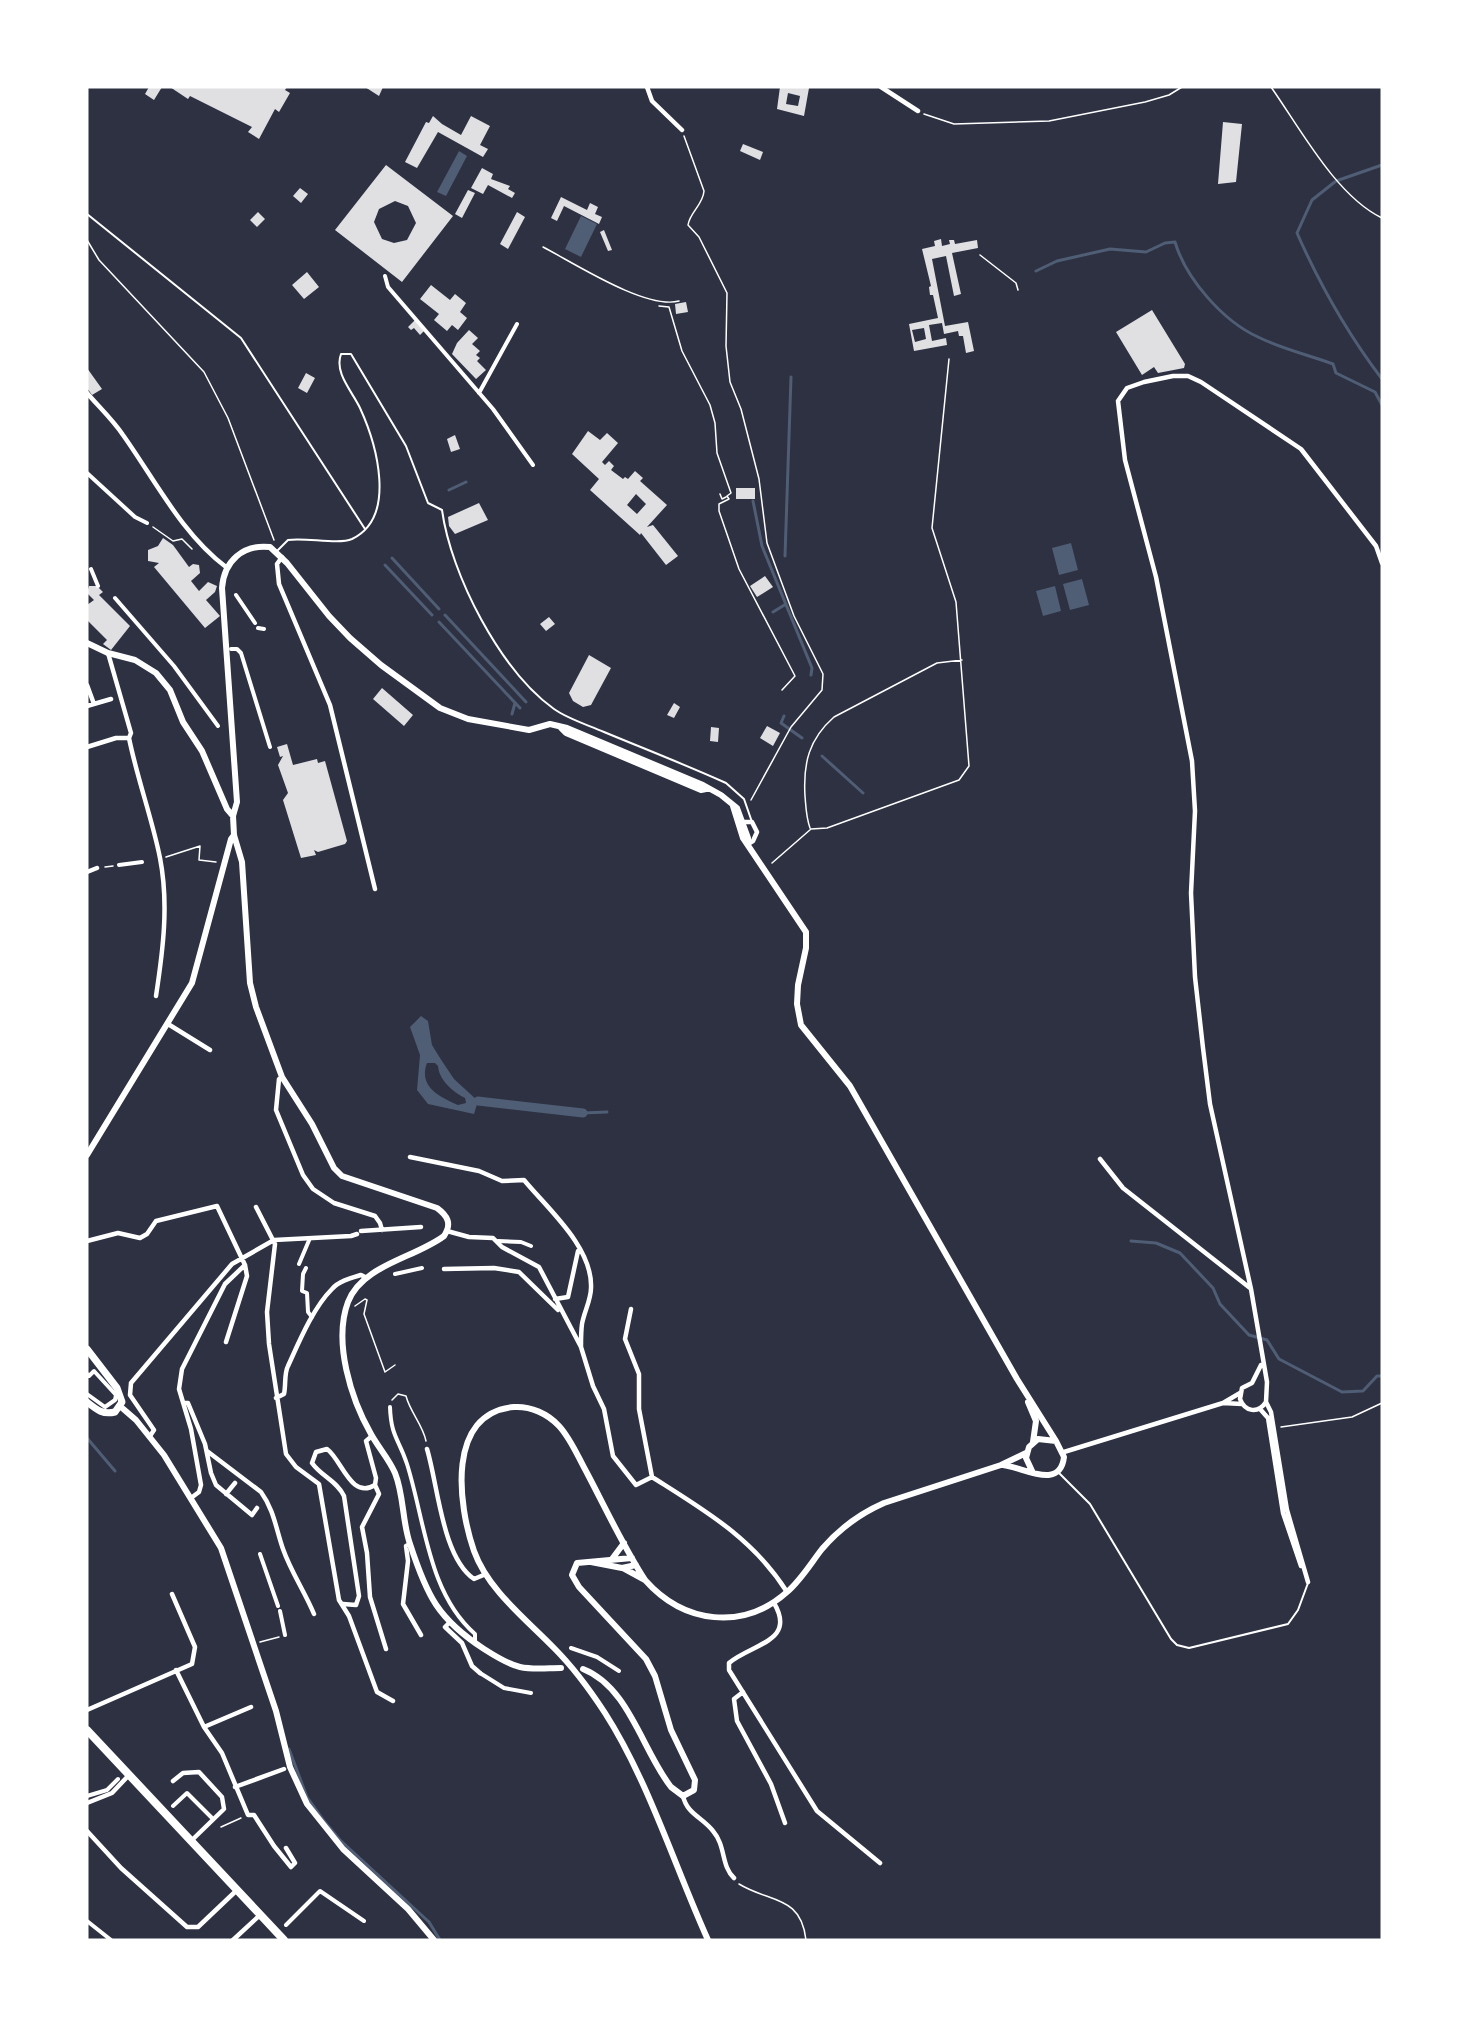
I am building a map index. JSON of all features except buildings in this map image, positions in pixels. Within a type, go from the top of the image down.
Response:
[{"type":"main road","points":[[87,1349],[117,1388],[121,1407],[108,1414],[98,1411],[87,1402]]},
{"type":"main road","points":[[87,1730],[284,1940]]},
{"type":"street","points":[[647,87],[652,101],[682,130]]},
{"type":"street","points":[[880,87],[918,111]]},
{"type":"street","points":[[385,276],[388,287],[479,393],[533,465]]},
{"type":"street","points":[[479,393],[517,324]]},
{"type":"street","points":[[1308,1582],[1287,1510],[1271,1412],[1266,1402],[1267,1382],[1262,1363],[1259,1330],[1210,1104],[1195,977],[1191,893],[1195,811],[1192,761],[1156,577],[1125,460],[1118,401],[1127,388],[1144,382],[1173,376],[1188,376],[1201,382],[1301,449],[1376,546],[1382,563]]},
{"type":"street","points":[[87,393],[122,433],[186,526],[210,555],[226,567]]},
{"type":"street","points":[[87,472],[127,510],[147,523]]},
{"type":"street","points":[[561,1668],[515,1666],[475,1643],[449,1623],[430,1594],[410,1544],[394,1471],[372,1436],[356,1398],[345,1352],[344,1314],[354,1292],[367,1278],[436,1242],[447,1231],[446,1214],[437,1208],[342,1176],[334,1168],[312,1124],[282,1077],[256,1007],[250,982],[242,862],[234,835],[233,816],[237,802],[222,588],[226,567],[233,559],[251,548],[270,548],[279,554],[329,616],[350,638],[434,705],[468,719],[529,730],[550,724],[561,728],[566,733],[701,790],[706,789],[737,808],[748,844]]},
{"type":"street","points":[[279,554],[277,564],[279,585],[330,705],[375,889]]},
{"type":"street","points":[[91,569],[98,586]]},
{"type":"street","points":[[236,595],[255,623]]},
{"type":"street","points":[[115,598],[174,666],[218,726]]},
{"type":"street","points":[[87,643],[108,653],[135,660],[156,673],[170,690],[183,722],[202,751],[227,809],[233,816]]},
{"type":"street","points":[[231,649],[237,649],[241,653],[270,747]]},
{"type":"street","points":[[108,653],[131,734],[129,738],[160,858],[164,935],[156,996]]},
{"type":"street","points":[[87,685],[94,704]]},
{"type":"street","points":[[87,706],[111,699]]},
{"type":"street","points":[[87,747],[116,738],[129,738]]},
{"type":"street","points":[[732,804],[743,838],[806,932],[797,1004],[801,1024],[850,1086],[1027,1395],[1064,1452],[1064,1463],[1058,1472],[1043,1477],[1017,1467],[1001,1465]]},
{"type":"street","points":[[742,822],[752,822],[757,832],[753,841],[748,844]]},
{"type":"street","points":[[87,1155],[192,983],[230,842],[234,835]]},
{"type":"street","points":[[119,865],[142,862]]},
{"type":"street","points":[[87,872],[97,868]]},
{"type":"street","points":[[168,1024],[210,1050]]},
{"type":"street","points":[[282,1077],[279,1079],[276,1110],[303,1174],[322,1197],[375,1216],[382,1230]]},
{"type":"street","points":[[410,1157],[479,1171],[502,1181],[524,1180],[556,1213],[578,1248],[589,1272],[591,1288],[582,1323],[581,1347]]},
{"type":"street","points":[[1100,1159],[1123,1188],[1251,1289]]},
{"type":"street","points":[[87,1241],[118,1233],[140,1238],[147,1234],[156,1221],[217,1206],[245,1265],[247,1276],[226,1342]]},
{"type":"street","points":[[256,1207],[274,1240],[267,1312],[276,1398],[286,1454],[296,1467],[319,1484],[339,1599],[343,1604],[377,1692],[393,1701]]},
{"type":"street","points":[[150,1436],[154,1430],[130,1395],[131,1383],[223,1274],[241,1258],[274,1240],[422,1227]]},
{"type":"street","points":[[447,1231],[469,1237],[473,1235],[521,1242],[531,1246]]},
{"type":"street","points":[[299,1264],[310,1238]]},
{"type":"street","points":[[498,1240],[502,1247],[540,1267],[560,1312],[581,1347],[593,1386],[604,1409],[613,1456],[636,1485],[652,1477]]},
{"type":"street","points":[[555,1299],[568,1297],[578,1260],[578,1248]]},
{"type":"street","points":[[191,1498],[200,1492],[201,1485],[180,1379],[190,1349],[225,1284],[245,1265]]},
{"type":"street","points":[[306,1268],[303,1274],[302,1291],[307,1293],[308,1312],[312,1317]]},
{"type":"street","points":[[395,1274],[422,1268]]},
{"type":"street","points":[[444,1269],[494,1268],[519,1272],[560,1312]]},
{"type":"street","points":[[276,1398],[284,1394],[288,1366],[312,1317],[330,1289],[338,1283],[361,1275],[367,1278]]},
{"type":"street","points":[[631,1309],[625,1339],[639,1374],[639,1409],[652,1477],[699,1507],[755,1550],[769,1564],[787,1592]]},
{"type":"street","points":[[1252,1383],[1262,1363]]},
{"type":"street","points":[[87,1374],[89,1376],[94,1371],[116,1395],[115,1400],[105,1407],[87,1394]]},
{"type":"street","points":[[1064,1452],[1223,1403],[1240,1393],[1244,1386],[1252,1383],[1259,1384],[1265,1389]]},
{"type":"street","points":[[1240,1393],[1242,1404]]},
{"type":"street","points":[[587,1561],[622,1568],[645,1580],[672,1604],[708,1618],[747,1615],[774,1603],[787,1592],[839,1531],[867,1511],[1001,1465],[1026,1453],[1033,1442],[1036,1421],[1027,1395]]},
{"type":"street","points":[[1223,1403],[1242,1404],[1250,1410],[1260,1409],[1266,1402]]},
{"type":"street","points":[[183,1403],[188,1403],[207,1451],[216,1485],[252,1515],[257,1508]]},
{"type":"street","points":[[121,1407],[150,1436],[221,1548],[276,1711],[285,1749],[300,1792],[343,1849],[408,1909],[434,1940]]},
{"type":"street","points":[[390,1407],[394,1440],[406,1462],[432,1558],[455,1615],[475,1634],[475,1643]]},
{"type":"street","points":[[645,1580],[559,1426],[547,1416],[533,1409],[509,1408],[496,1411],[479,1422],[465,1448],[462,1461],[470,1535],[486,1574],[500,1593],[569,1664],[617,1733],[708,1940]]},
{"type":"street","points":[[1260,1409],[1268,1418],[1288,1533],[1297,1560],[1303,1568]]},
{"type":"street","points":[[372,1436],[366,1441],[379,1494],[362,1527],[367,1553],[370,1597],[386,1649]]},
{"type":"street","points":[[1033,1442],[1044,1438],[1056,1442]]},
{"type":"street","points":[[343,1604],[356,1605],[359,1596],[344,1496],[335,1484],[316,1469],[312,1463],[312,1457],[316,1452],[327,1449],[354,1485],[361,1489],[375,1485]]},
{"type":"street","points":[[427,1449],[445,1527],[459,1565],[474,1579],[486,1574]]},
{"type":"street","points":[[207,1451],[266,1499],[274,1515],[283,1549],[314,1614]]},
{"type":"street","points":[[1026,1453],[1027,1464],[1033,1473]]},
{"type":"street","points":[[226,1494],[236,1483]]},
{"type":"street","points":[[612,1560],[624,1543]]},
{"type":"street","points":[[410,1544],[406,1546],[408,1562],[404,1604],[421,1635]]},
{"type":"street","points":[[260,1554],[279,1609],[285,1635]]},
{"type":"street","points":[[632,1558],[577,1563],[572,1575],[579,1587],[638,1648],[650,1666],[671,1730],[695,1780],[694,1790],[683,1796]]},
{"type":"street","points":[[622,1568],[636,1565]]},
{"type":"street","points":[[87,1710],[192,1664],[195,1647],[172,1594]]},
{"type":"street","points":[[774,1603],[781,1619],[775,1636],[729,1663],[729,1671],[817,1810],[880,1863]]},
{"type":"street","points":[[449,1623],[445,1627],[462,1643],[472,1666],[480,1673],[504,1688],[531,1694]]},
{"type":"street","points":[[571,1648],[597,1657],[619,1671]]},
{"type":"street","points":[[583,1669],[599,1678],[614,1693],[665,1779],[683,1796],[686,1808],[713,1830],[722,1844],[727,1871],[734,1878]]},
{"type":"street","points":[[176,1670],[204,1727],[222,1753],[248,1815],[254,1815],[291,1867],[295,1863],[286,1848]]},
{"type":"street","points":[[743,1692],[734,1699],[738,1721],[771,1784],[785,1823]]},
{"type":"street","points":[[204,1727],[251,1707]]},
{"type":"street","points":[[235,1787],[284,1769]]},
{"type":"street","points":[[173,1781],[183,1773],[199,1772],[222,1797],[224,1809],[191,1841]]},
{"type":"street","points":[[87,1803],[112,1793],[129,1775]]},
{"type":"street","points":[[87,1796],[107,1790],[118,1779]]},
{"type":"street","points":[[173,1806],[187,1793],[212,1819]]},
{"type":"street","points":[[87,1831],[121,1868],[187,1927],[198,1927],[237,1890]]},
{"type":"street","points":[[286,1925],[320,1891],[364,1921]]},
{"type":"street","points":[[233,1940],[260,1915]]},
{"type":"street","points":[[87,1921],[111,1940]]},
{"type":"lane","points":[[87,214],[241,338],[365,529]]},
{"type":"lane","points":[[279,554],[288,540],[349,540],[365,529],[377,513],[380,498],[378,466],[361,410],[341,374],[339,361],[342,354],[346,352],[357,360],[406,446],[428,502],[442,510],[447,540],[464,580],[497,646],[512,668],[555,710],[726,783],[736,790],[747,804],[752,822]]},
{"type":"lane","points":[[1058,1472],[1090,1504],[1156,1616],[1177,1645],[1189,1648],[1288,1624],[1298,1610],[1308,1582]]},
{"type":"path","points":[[918,111],[937,120],[954,124],[1049,121],[1145,102],[1169,95],[1182,87]]},
{"type":"path","points":[[1271,87],[1325,167],[1367,209],[1382,218]]},
{"type":"path","points":[[682,130],[704,191],[704,199],[689,218],[688,225],[699,237],[727,293],[726,346],[730,382],[741,409],[759,479],[766,543],[794,616],[823,674],[822,690],[791,727],[754,798],[747,804]]},
{"type":"path","points":[[87,240],[99,260],[204,372],[228,418],[279,554]]},
{"type":"path","points":[[543,247],[634,293],[657,301],[679,301]]},
{"type":"path","points":[[980,255],[1016,283],[1018,290]]},
{"type":"path","points":[[659,306],[669,307],[682,351],[710,405],[715,423],[719,461],[731,493],[722,499],[720,494]]},
{"type":"path","points":[[772,863],[811,829],[827,828],[959,780],[969,766],[956,602],[932,528],[950,359]]},
{"type":"path","points":[[727,496],[729,499],[718,504],[739,568],[795,676],[782,690]]},
{"type":"path","points":[[147,523],[173,541],[182,539],[192,549]]},
{"type":"path","points":[[811,829],[807,819],[806,762],[814,739],[823,727],[834,717],[937,663],[962,660]]},
{"type":"path","points":[[165,857],[200,846],[199,860],[221,862]]},
{"type":"path","points":[[105,867],[119,865]]},
{"type":"path","points":[[354,1292],[356,1294],[352,1310],[359,1302],[367,1300],[364,1314],[385,1372],[395,1365]]},
{"type":"path","points":[[390,1407],[394,1396],[406,1396],[410,1410],[426,1438],[427,1449]]},
{"type":"path","points":[[1274,1428],[1352,1417],[1382,1403]]},
{"type":"path","points":[[257,1643],[285,1635]]},
{"type":"path","points":[[220,1827],[248,1815]]},
{"type":"path","points":[[734,1878],[740,1884],[763,1896],[782,1900],[798,1912],[806,1940]]},
{"type":"water","points":[[459,151],[467,156],[446,196],[437,192]]},
{"type":"water","points":[[581,216],[597,224],[581,257],[565,249]]},
{"type":"water","points":[[1071,543],[1078,570],[1059,575],[1052,548]]},
{"type":"water","points":[[1082,579],[1089,605],[1070,610],[1063,584]]},
{"type":"water","points":[[1055,586],[1061,611],[1043,616],[1036,591]]},
{"type":"water","points":[[421,1016],[428,1021],[432,1045],[440,1058],[454,1079],[478,1101],[474,1114],[428,1104],[417,1090],[420,1055],[410,1027]],"holes":[[[427,1063],[435,1063],[444,1081],[451,1089],[465,1098],[466,1103],[458,1105],[451,1102],[438,1095],[428,1085],[425,1071]]]},
{"type":"waterway","points":[[1382,165],[1336,181],[1312,200],[1297,233],[1335,308],[1382,379]]},
{"type":"waterway","points":[[1036,271],[1057,261],[1110,249],[1146,252],[1165,243],[1175,242],[1180,256],[1197,284],[1219,310],[1232,321],[1267,341],[1333,364],[1336,373],[1375,392],[1382,405]]},
{"type":"waterway","points":[[785,556],[791,377]]},
{"type":"waterway","points":[[449,490],[466,482]]},
{"type":"waterway","points":[[753,501],[762,546],[812,668],[811,675]]},
{"type":"waterway","points":[[392,558],[439,609]]},
{"type":"waterway","points":[[385,565],[432,615]]},
{"type":"waterway","points":[[773,612],[786,604]]},
{"type":"waterway","points":[[445,615],[526,702]]},
{"type":"waterway","points":[[439,622],[520,708]]},
{"type":"waterway","points":[[512,714],[515,703]]},
{"type":"waterway","points":[[784,716],[781,723],[802,738]]},
{"type":"waterway","points":[[822,756],[863,793]]},
{"type":"waterway","points":[[478,1101],[583,1113]]},
{"type":"waterway","points":[[583,1113],[607,1112]]},
{"type":"waterway","points":[[1131,1241],[1156,1243],[1180,1253],[1213,1288],[1220,1304],[1249,1335],[1267,1340],[1279,1359],[1342,1392],[1363,1391],[1377,1376],[1382,1376]]},
{"type":"waterway","points":[[87,1438],[115,1471]]},
{"type":"waterway","points":[[289,1749],[307,1797],[324,1821],[340,1840],[429,1922],[440,1940]]}]
